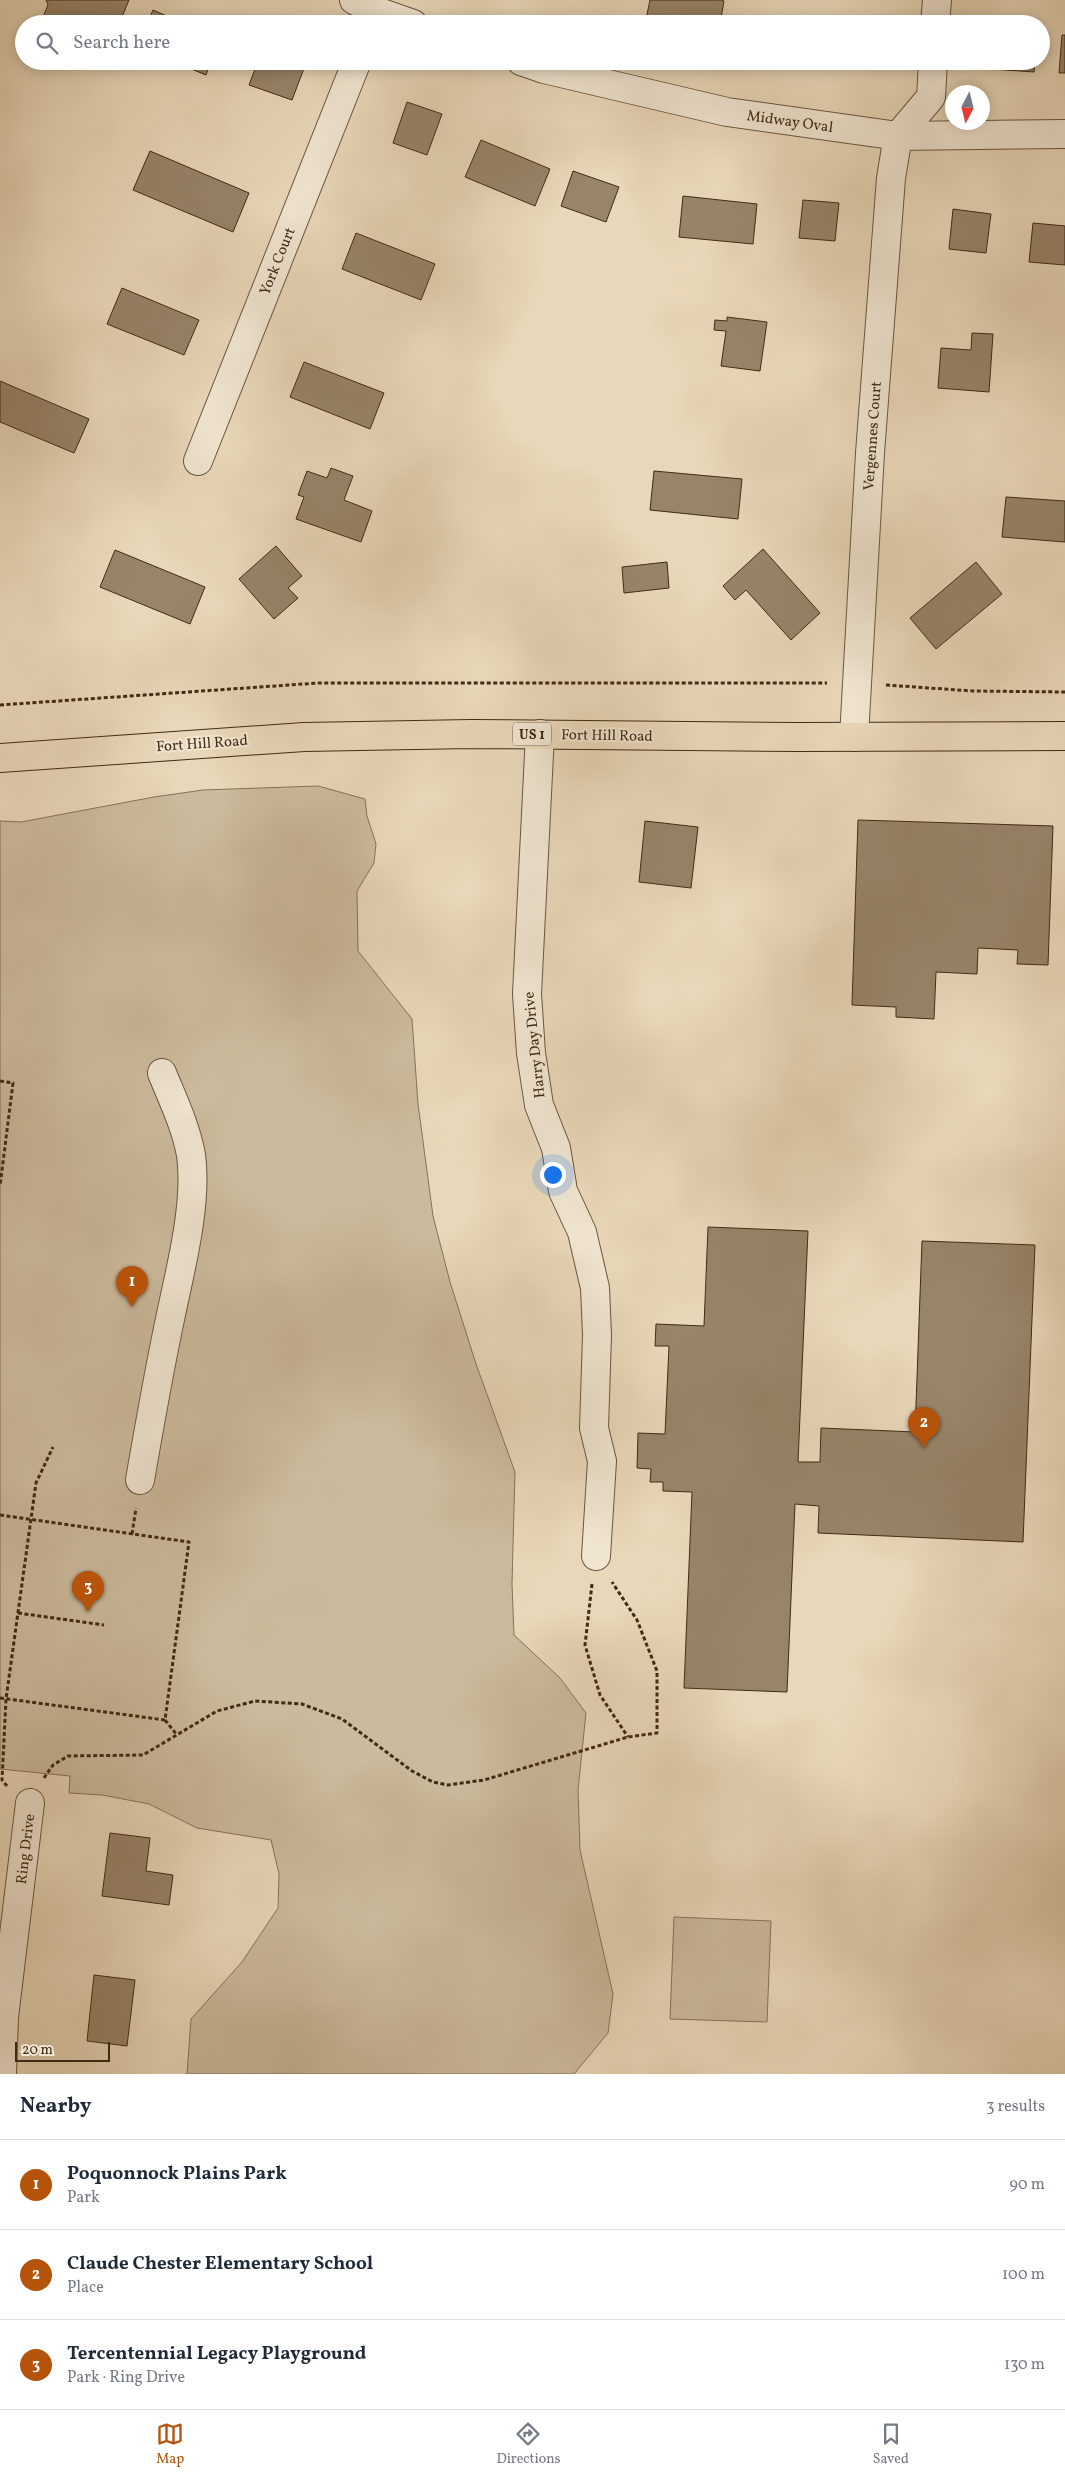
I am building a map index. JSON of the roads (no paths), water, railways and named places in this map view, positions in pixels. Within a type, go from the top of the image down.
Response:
[{"type":"main road","name":"Fort Hill Road","points":[[0,758],[304,737],[540,734],[854,737],[1065,736]]},
{"type":"street","points":[[936,15],[937,0]]},
{"type":"street","name":"York Court","points":[[198,461],[353,70]]},
{"type":"street","name":"Midway Oval","points":[[548,70],[727,112],[898,136],[1065,134]]},
{"type":"street","points":[[898,136],[931,98],[933,70]]},
{"type":"street","name":"Vergennes Court","points":[[854,737],[871,443],[891,178],[898,136]]},
{"type":"street","name":"Harry Day Drive","points":[[540,734],[529,941],[531,1053],[539,1105],[556,1148],[563,1190],[582,1232],[595,1288],[597,1335],[594,1428],[602,1462],[596,1556]]},
{"type":"street","points":[[140,1480],[154,1395],[184,1252],[192,1189],[191,1156],[186,1135],[162,1073]]},
{"type":"street","name":"Ring Drive","points":[[2,2074],[2,2017],[30,1803]]},
{"type":"place","name":"Poquonnock Plains Park","points":[[132,1307]]},
{"type":"place","name":"Claude Chester Elementary School","points":[[924,1448]]},
{"type":"place","name":"Tercentennial Legacy Playground","points":[[88,1612]]}]
